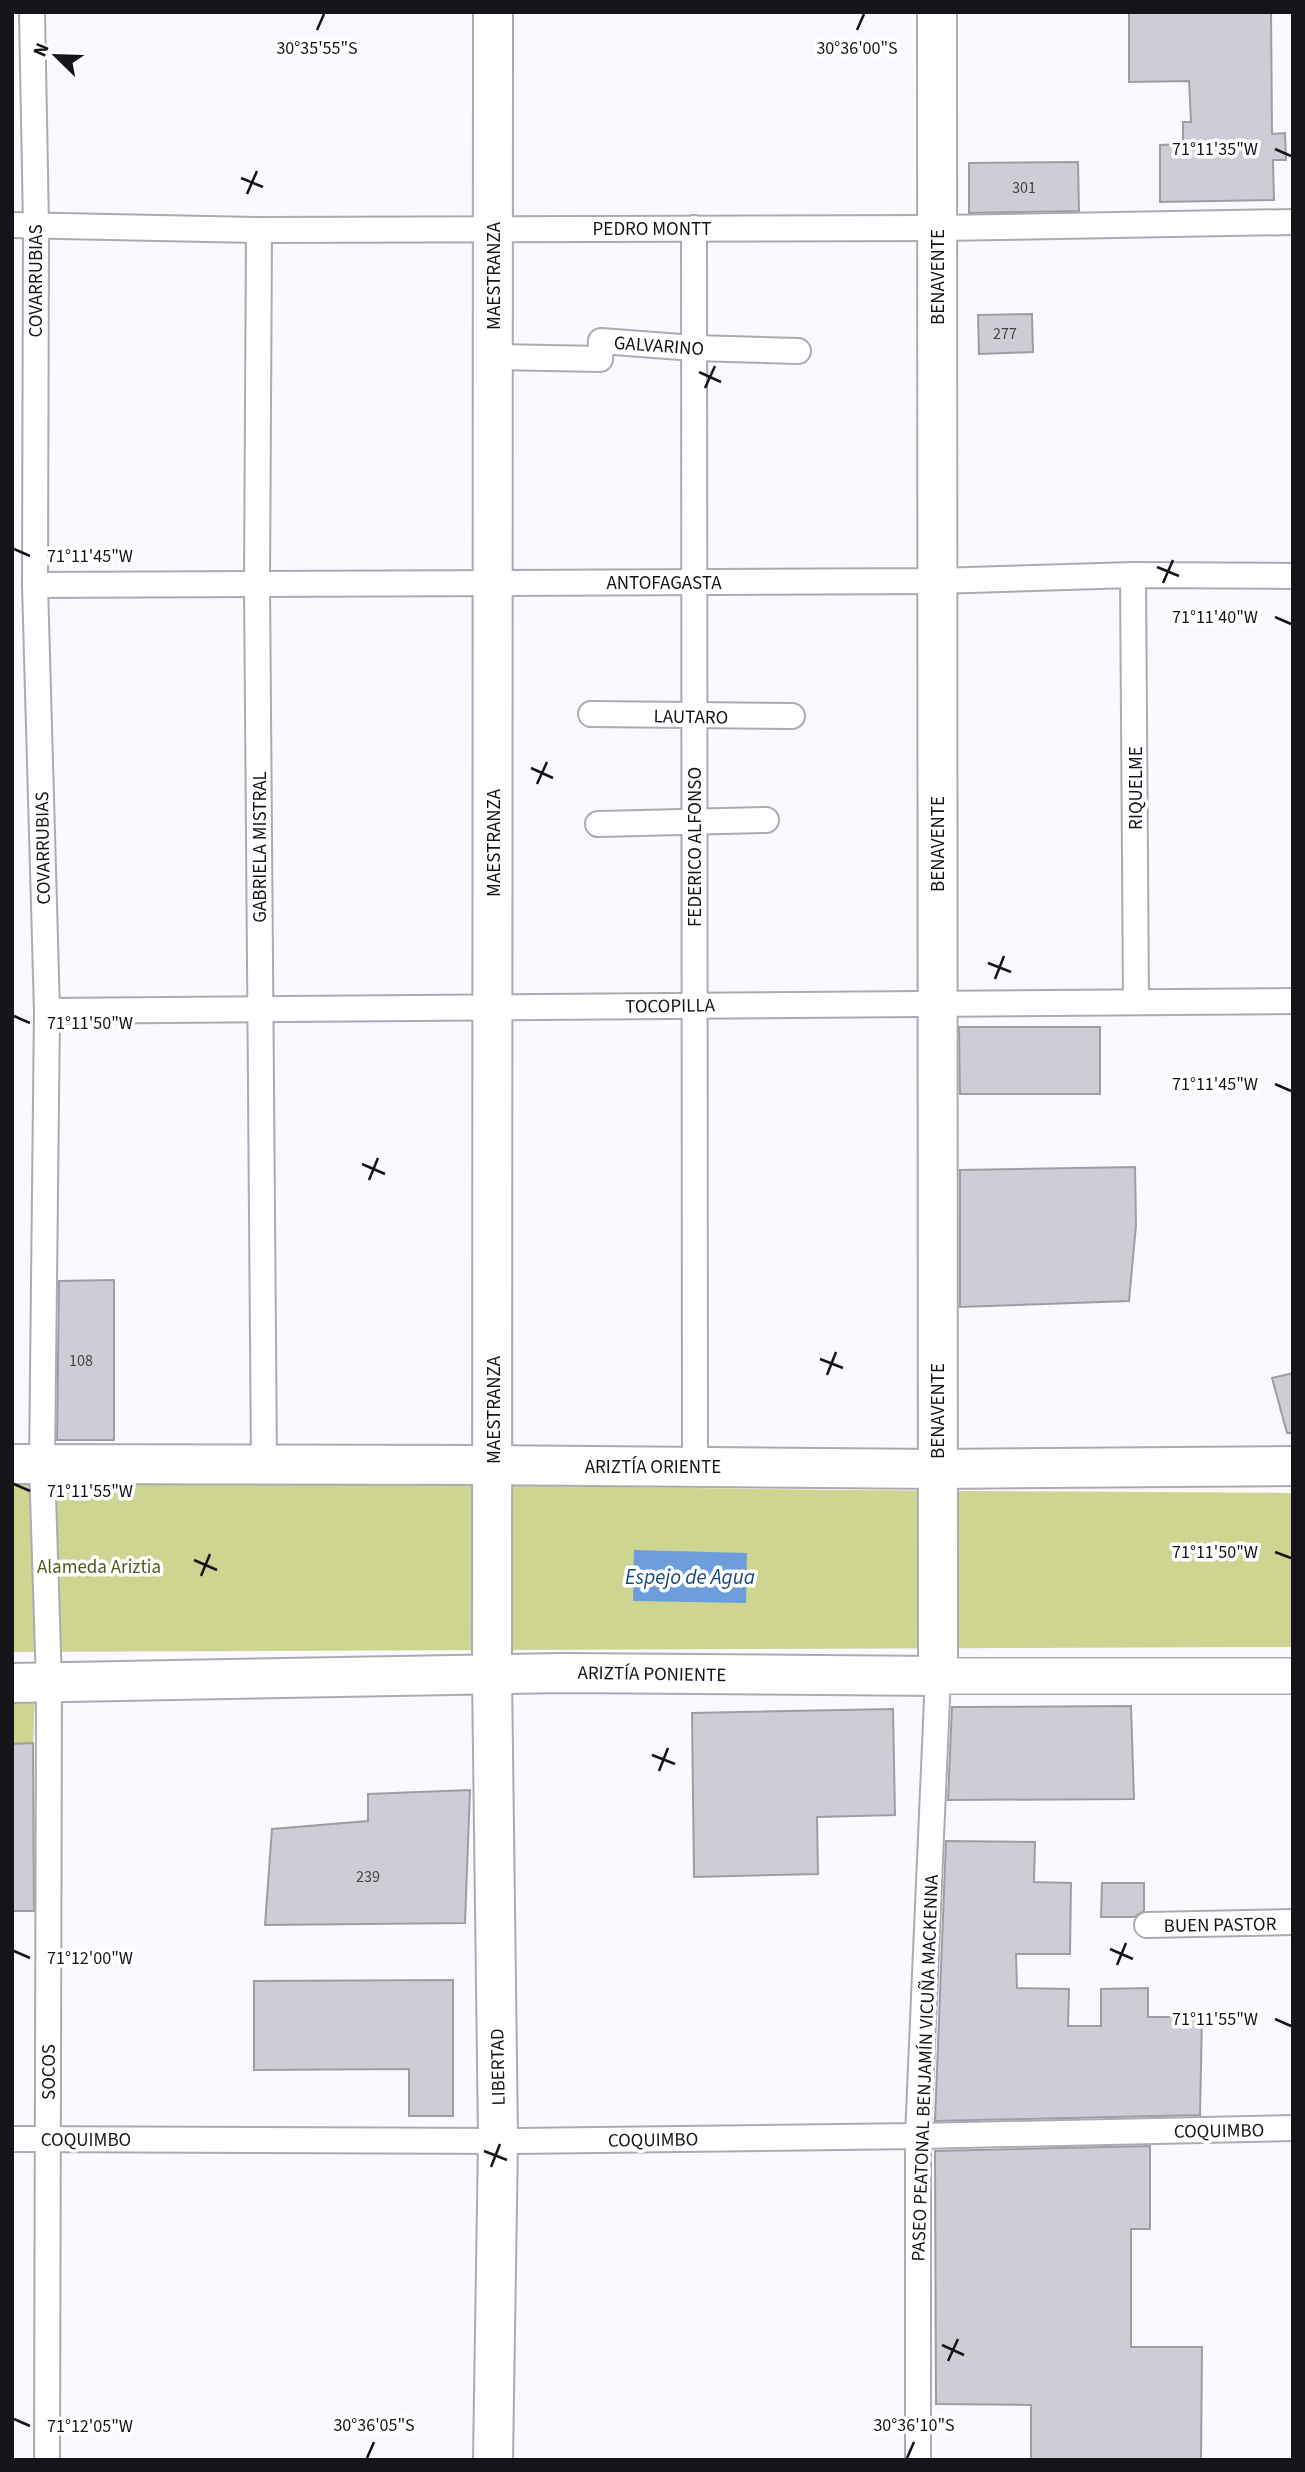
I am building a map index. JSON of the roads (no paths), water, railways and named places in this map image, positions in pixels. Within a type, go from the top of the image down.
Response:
[{"type":"main road","name":"MAESTRANZA","points":[[492,1674],[493,12]]},
{"type":"main road","name":"BENAVENTE","points":[[937,12],[937,1676]]},
{"type":"main road","name":"ARIZTÍA ORIENTE","points":[[27,1464],[937,1469],[1293,1466]]},
{"type":"main road","name":"ARIZTÍA PONIENTE","points":[[31,1683],[564,1673],[1293,1676]]},
{"type":"main road","name":"LIBERTAD","points":[[492,1674],[498,2140],[493,2460]]},
{"type":"street","name":"COVARRUBIAS","points":[[31,1683],[27,1464],[47,1011],[24,225],[32,12]]},
{"type":"street","name":"PEDRO MONTT","points":[[24,225],[259,230],[937,228],[1293,222]]},
{"type":"street","name":"FEDERICO ALFONSO","points":[[694,228],[695,1466]]},
{"type":"street","name":"GABRIELA MISTRAL","points":[[259,230],[257,584],[264,1464]]},
{"type":"street","name":"GALVARINO","points":[[493,357],[600,359],[601,341],[694,348],[799,351]]},
{"type":"street","name":"ANTOFAGASTA","points":[[35,585],[937,581],[1133,575],[1293,576]]},
{"type":"street","name":"RIQUELME","points":[[1133,575],[1136,1002]]},
{"type":"street","name":"LAUTARO","points":[[591,714],[792,716]]},
{"type":"street","points":[[598,824],[766,820]]},
{"type":"street","name":"TOCOPILLA","points":[[47,1011],[1293,1001]]},
{"type":"street","name":"PASEO PEATONAL BENJAMÍN VICUÑA MACKENNA","points":[[918,2460],[918,2136],[937,1676]]},
{"type":"street","name":"SOCOS","points":[[31,1683],[48,2139],[47,2460]]},
{"type":"street","name":"BUEN PASTOR","points":[[1147,1926],[1293,1922]]},
{"type":"street","name":"COQUIMBO","points":[[12,2139],[498,2140],[918,2136],[1293,2128]]},
{"type":"water","name":"Espejo de Agua","points":[[634,1550],[747,1553],[746,1603],[633,1601]]},
{"type":"park label","name":"Alameda Ariztia","points":[[99,1566]]}]
